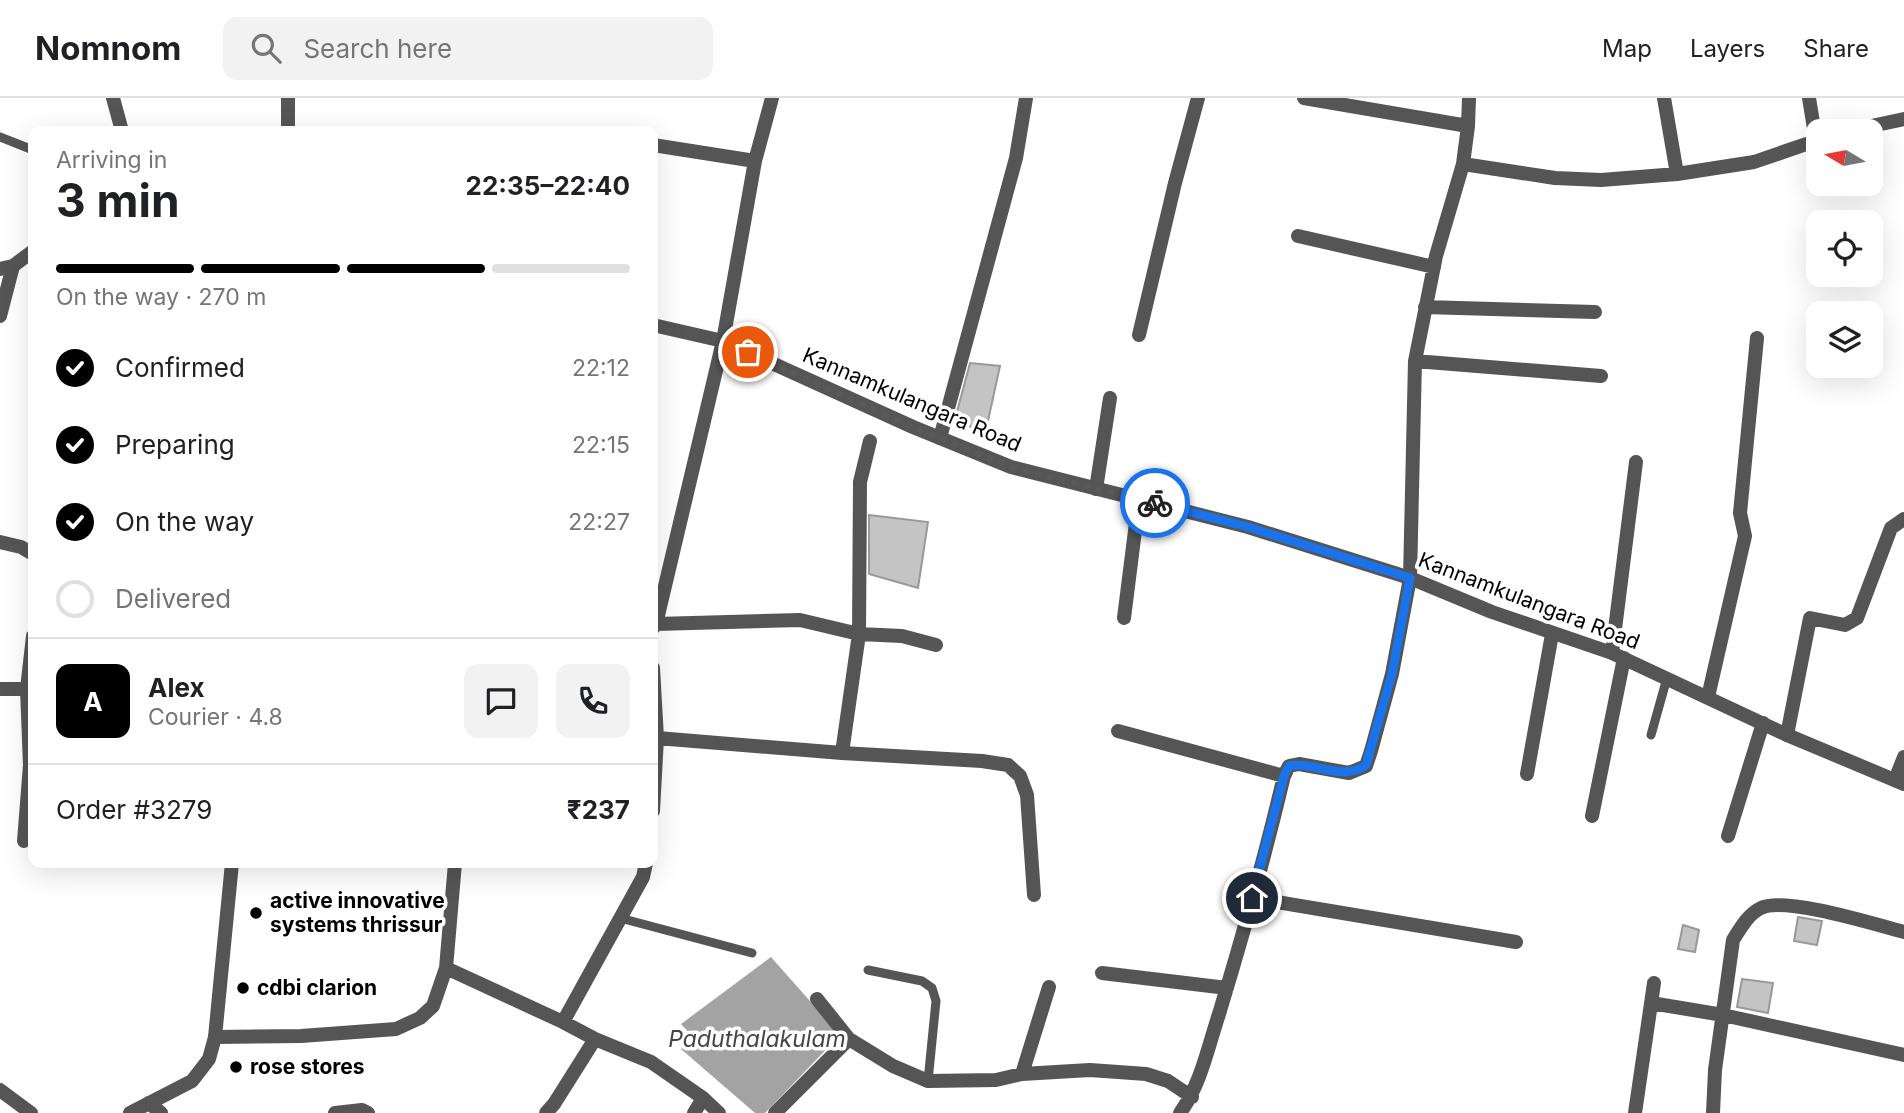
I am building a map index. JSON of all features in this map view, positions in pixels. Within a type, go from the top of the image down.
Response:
[{"type":"street","points":[[113,98],[121,126]]},
{"type":"street","points":[[288,126],[289,98]]},
{"type":"street","points":[[658,609],[723,341],[755,161],[772,98]]},
{"type":"street","points":[[940,438],[1016,158],[1026,98]]},
{"type":"street","points":[[1139,335],[1198,98]]},
{"type":"street","points":[[1304,98],[1468,126]]},
{"type":"street","points":[[1180,1113],[1192,1097],[1227,988],[1284,776],[1289,766],[1299,764],[1349,773],[1366,765],[1392,674],[1410,578],[1415,361],[1434,267],[1463,164],[1469,98]]},
{"type":"street","points":[[1664,98],[1677,174]]},
{"type":"street","points":[[1809,98],[1813,119]]},
{"type":"street","points":[[1883,124],[1904,120]]},
{"type":"street","points":[[1463,164],[1555,178],[1601,180],[1677,174],[1754,162],[1806,145]]},
{"type":"street","points":[[658,146],[755,161]]},
{"type":"street","points":[[1298,236],[1434,267]]},
{"type":"street","points":[[0,316],[7,268],[28,254]]},
{"type":"street","points":[[1425,307],[1595,312]]},
{"type":"street","name":"Kannamkulangara Road","points":[[658,326],[723,341],[1011,467],[1248,527],[1410,578],[1492,612],[1618,655],[1787,735],[1900,782]]},
{"type":"street","points":[[1708,696],[1745,536],[1740,513],[1757,338]]},
{"type":"street","points":[[1415,361],[1601,376]]},
{"type":"street","points":[[1096,489],[1110,398]]},
{"type":"street","points":[[842,753],[859,634],[860,482],[870,441]]},
{"type":"street","points":[[1592,816],[1618,655],[1636,461]]},
{"type":"street","points":[[1124,618],[1139,499]]},
{"type":"street","points":[[1787,735],[1810,618],[1845,625],[1857,618],[1891,528],[1904,519]]},
{"type":"street","points":[[0,541],[28,551]]},
{"type":"street","points":[[658,626],[800,620],[859,634],[902,636],[936,645]]},
{"type":"street","points":[[1527,774],[1552,634]]},
{"type":"street","points":[[0,689],[28,689]]},
{"type":"street","points":[[1728,836],[1763,723]]},
{"type":"street","points":[[1118,731],[1284,776]]},
{"type":"street","points":[[658,738],[1008,765],[1020,776],[1027,795],[1034,895]]},
{"type":"street","points":[[1900,782],[1904,757]]},
{"type":"street","points":[[24,841],[28,790]]},
{"type":"street","points":[[131,1113],[191,1081],[209,1059],[215,1037],[232,868]]},
{"type":"street","points":[[215,1037],[301,1036],[396,1029],[421,1018],[433,1006],[446,968],[455,868]]},
{"type":"street","points":[[563,1022],[643,877],[645,868]]},
{"type":"street","points":[[1252,898],[1516,942]]},
{"type":"street","points":[[1713,1113],[1715,1070],[1733,940],[1744,922],[1762,907],[1783,904],[1904,932]]},
{"type":"street","points":[[446,968],[563,1022],[595,1040],[652,1062],[703,1098],[719,1113]]},
{"type":"street","points":[[1102,973],[1227,988]]},
{"type":"street","points":[[1635,1113],[1654,983]]},
{"type":"street","points":[[1022,1074],[1049,987]]},
{"type":"street","points":[[817,999],[849,1038],[893,1066],[928,1081],[996,1080],[1022,1074],[1090,1070],[1146,1074],[1168,1081],[1192,1097]]},
{"type":"street","points":[[1651,1003],[1723,1015],[1904,1055]]},
{"type":"street","points":[[775,1113],[849,1038]]},
{"type":"street","points":[[545,1113],[554,1104],[595,1040]]},
{"type":"street","points":[[0,1090],[31,1113]]},
{"type":"street","points":[[695,1113],[703,1098]]},
{"type":"street","points":[[149,1103],[161,1113]]},
{"type":"street","points":[[335,1113],[362,1110],[368,1113]]},
{"type":"lane","points":[[0,137],[28,148]]},
{"type":"lane","points":[[1651,735],[1667,678]]},
{"type":"lane","points":[[620,918],[752,953]]},
{"type":"lane","points":[[868,970],[922,981],[932,988],[936,1001],[928,1081]]},
{"type":"water","name":"Paduthalakulam","points":[[771,957],[840,1035],[765,1113],[755,1113],[681,1049],[693,1037],[681,1024]]},
{"type":"building","points":[[970,363],[1000,366],[986,430],[954,423]]},
{"type":"building","points":[[869,515],[928,522],[918,588],[869,574]]},
{"type":"building","points":[[1798,917],[1822,921],[1817,945],[1794,941]]},
{"type":"building","points":[[1683,925],[1699,930],[1695,952],[1678,949]]},
{"type":"building","points":[[1742,979],[1773,983],[1768,1013],[1737,1007]]},
{"type":"way so far","points":[[748,352],[913,427],[1011,467],[1155,503]]},
{"type":"place","name":"active innovative systems thrissur","points":[[256,913]]},
{"type":"place","name":"cdbi clarion","points":[[243,988]]},
{"type":"place","name":"rose stores","points":[[236,1067]]},
{"type":"route","points":[[1155,503],[1248,527],[1410,578],[1392,674],[1366,765],[1359,771],[1349,773],[1299,764],[1289,766],[1284,776],[1252,898]]}]
